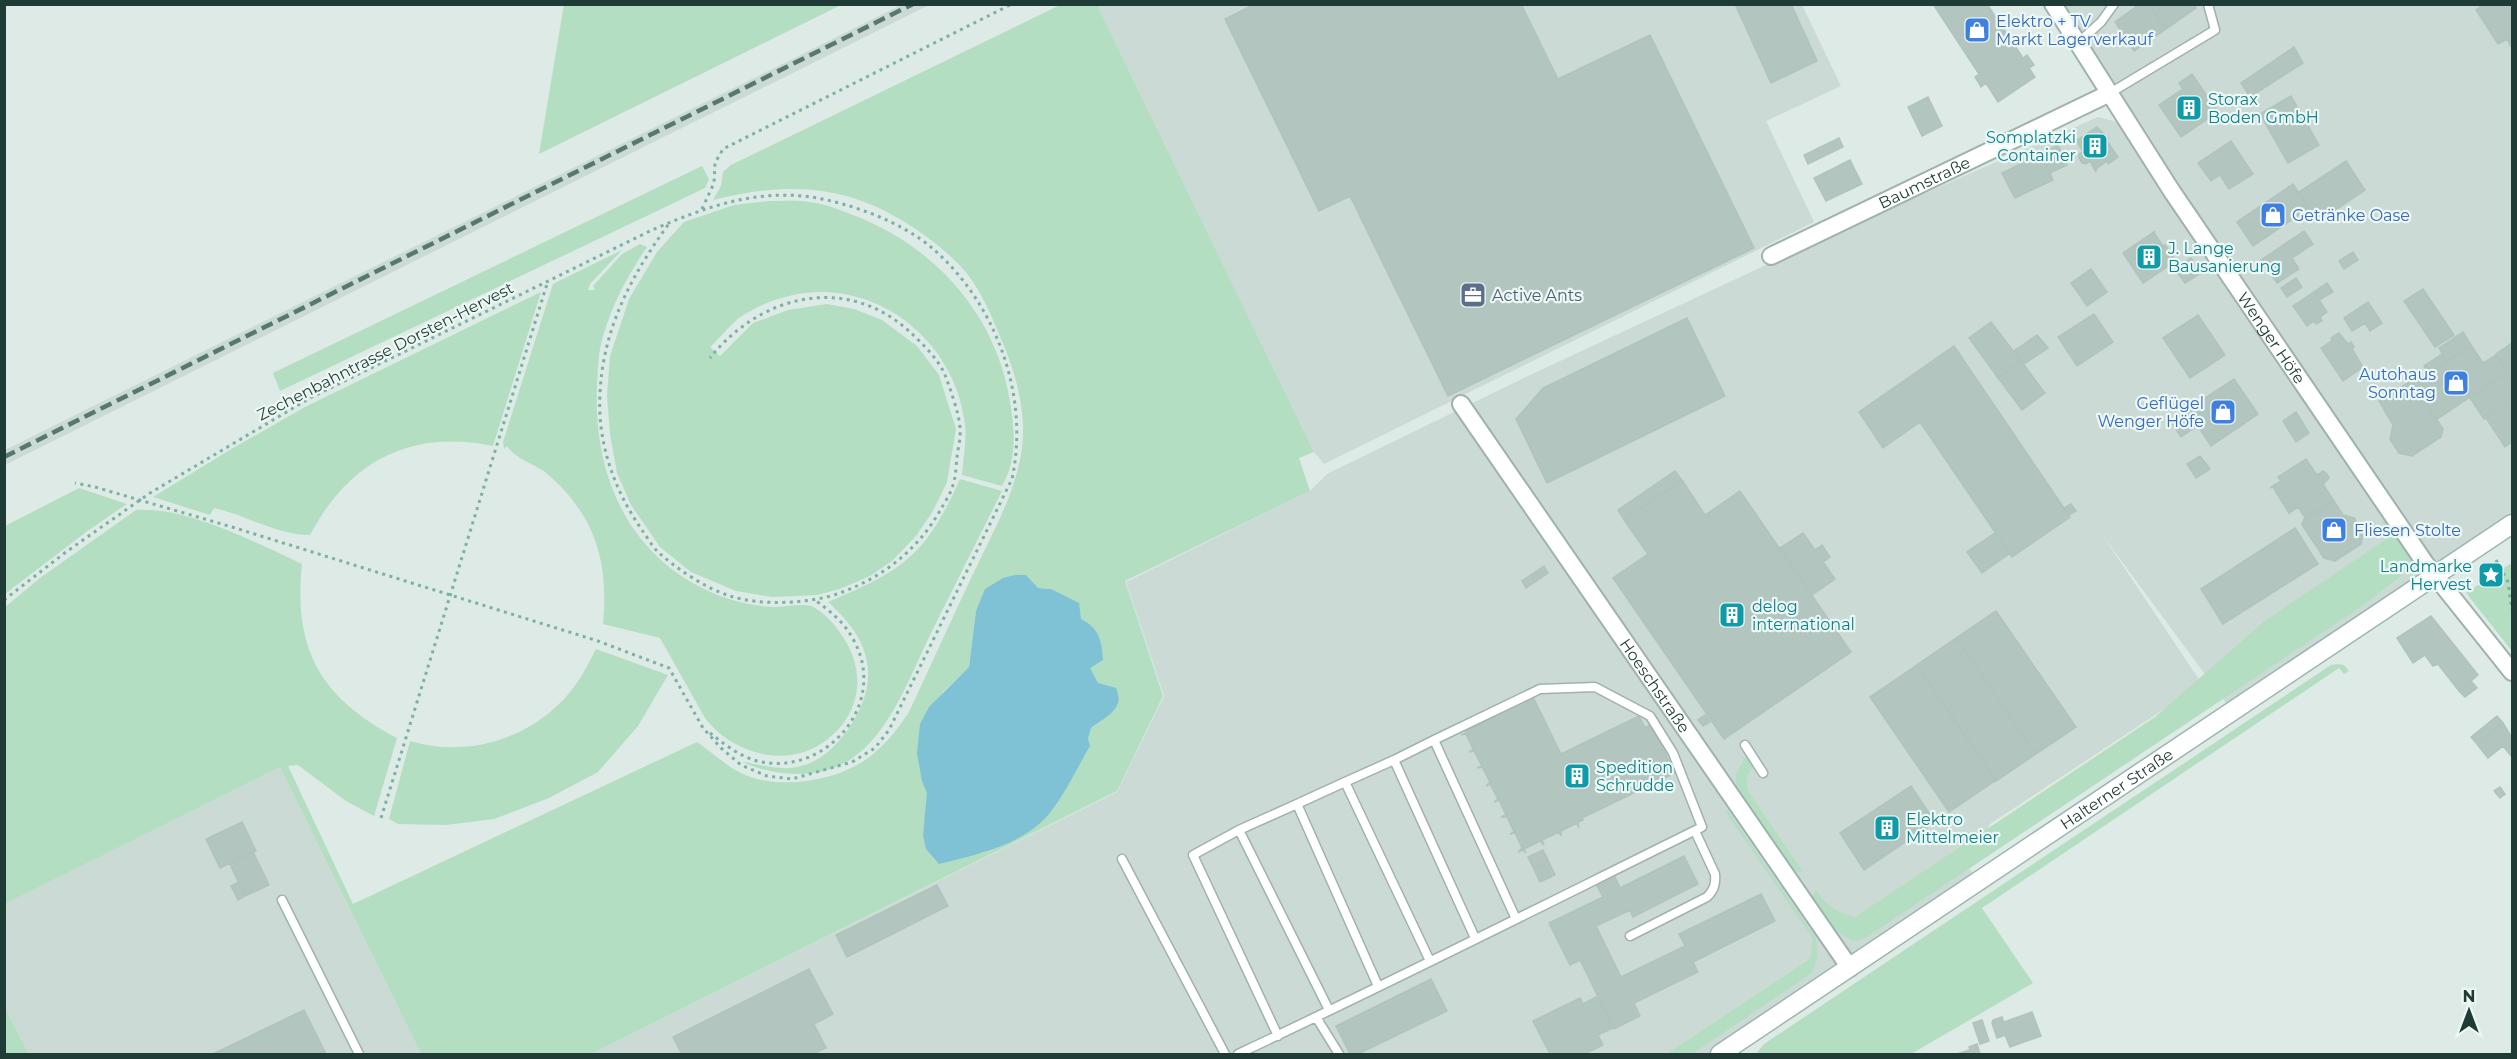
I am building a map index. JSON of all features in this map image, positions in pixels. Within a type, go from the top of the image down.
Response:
[{"type":"main road","name":"Halterner Straße","points":[[1728,1052],[2512,524]]},
{"type":"street","name":"Wenger Höfe","points":[[2054,4],[2171,190],[2434,577],[2512,672]]},
{"type":"street","name":"Baumstraße","points":[[1771,256],[2110,93]]},
{"type":"street","name":"Hoeschstraße","points":[[1461,404],[1850,968]]},
{"type":"lane","points":[[2078,43],[2101,22],[2114,4]]},
{"type":"lane","points":[[2110,93],[2215,30],[2208,4]]},
{"type":"lane","points":[[1238,1054],[1278,1036],[1702,827],[1673,753],[1650,716],[1596,687],[1540,689],[1394,760],[1239,830],[1193,855],[1278,1036]]},
{"type":"lane","points":[[1434,740],[1516,919]]},
{"type":"lane","points":[[1745,745],[1763,773]]},
{"type":"lane","points":[[1394,760],[1475,938]]},
{"type":"lane","points":[[1345,782],[1430,961]]},
{"type":"lane","points":[[1297,804],[1378,986]]},
{"type":"lane","points":[[1239,830],[1329,1010]]},
{"type":"lane","points":[[1630,936],[1707,897],[1713,890],[1716,882],[1715,874],[1695,831]]},
{"type":"lane","points":[[1122,859],[1225,1054]]},
{"type":"lane","points":[[282,900],[359,1054]]},
{"type":"lane","points":[[1316,1017],[1339,1054]]},
{"type":"path","points":[[702,209],[714,183],[715,163],[723,149],[1012,4]]},
{"type":"path","name":"Zechenbahntrasse Dorsten-Hervest","points":[[4,600],[66,552],[140,500],[310,398],[669,223],[702,209],[733,200],[768,196],[810,197],[848,205],[880,218],[931,247],[962,279],[986,315],[1001,349],[1012,384],[1017,414],[1017,453],[1012,479],[902,708],[890,730],[875,748],[852,762],[831,770],[792,779],[767,776],[741,765],[703,728]]},
{"type":"path","points":[[669,223],[623,296],[604,355],[600,414],[602,435],[612,474],[626,507],[656,551],[688,575],[730,596],[772,602],[815,600],[873,579],[896,564],[919,541],[938,515],[953,486],[961,428],[945,373],[921,342],[901,324],[875,308],[859,303],[826,298],[792,302],[759,314],[725,339],[710,358]]},
{"type":"path","points":[[381,818],[547,284]]},
{"type":"path","points":[[75,483],[140,500],[451,594],[598,641],[669,668],[703,728],[738,753],[773,763],[800,761],[821,753],[841,736],[855,716],[861,701],[864,683],[861,659],[854,639],[838,618],[815,600]]},
{"type":"path","points":[[2496,560],[2508,582],[2512,610]]},
{"type":"shaded area","points":[[901,5],[929,5],[5,465],[5,450]]},
{"type":"shaded area","points":[[1097,5],[1802,5],[1841,86],[1766,121],[1814,222],[1324,464],[1314,452]]},
{"type":"shaded area","points":[[2053,5],[2512,5],[2512,524],[2232,711],[2103,536],[2202,684],[1990,824],[1967,866],[1979,881],[1720,1054],[591,1054],[1117,792],[1164,696],[1126,582],[1310,491],[1327,474],[1530,375],[1826,237],[2098,117],[2117,122],[2165,193]]},
{"type":"shaded area","points":[[280,767],[421,1054],[29,1054],[5,1008],[5,904]]},
{"type":"green space","points":[[564,4],[841,4],[841,5],[539,154]]},
{"type":"green space","points":[[1060,5],[1097,5],[1314,452],[1299,458],[1310,491],[1125,581],[1163,696],[1117,791],[591,1054],[421,1054],[280,767],[5,904],[5,607],[40,578],[136,510],[156,510],[199,520],[302,564],[300,595],[302,622],[308,646],[318,668],[331,688],[349,706],[371,723],[397,738],[374,816],[346,801],[298,765],[288,766],[353,904],[697,742],[737,771],[758,779],[775,782],[828,777],[860,763],[884,744],[909,712],[1002,514],[1013,485],[1023,440],[1022,410],[1016,380],[998,331],[978,290],[957,262],[944,250],[892,215],[868,203],[843,195],[794,189],[768,190],[713,200],[721,186],[723,172],[731,165]],"holes":[[[1038,588],[1051,589],[1081,620],[1089,667],[1098,683],[1109,688],[1099,722],[1091,728],[1088,739],[1031,829],[982,853],[923,835],[942,693],[969,667],[976,611]]]},
{"type":"green space","points":[[702,166],[709,179],[705,188],[280,391],[273,373]]},
{"type":"green space","points":[[769,201],[810,202],[846,212],[886,230],[937,266],[977,314],[992,341],[1003,371],[1012,413],[1014,445],[1010,466],[1002,486],[962,475],[965,425],[958,394],[945,365],[927,340],[904,320],[877,304],[848,295],[817,292],[774,300],[735,321],[710,347],[720,356],[753,323],[788,310],[827,304],[854,309],[882,320],[917,346],[939,375],[956,429],[947,482],[933,511],[916,536],[892,561],[870,576],[840,589],[817,595],[772,597],[736,591],[691,572],[660,547],[631,505],[617,473],[610,434],[607,396],[610,356],[629,299],[657,252],[684,222],[734,205]]},
{"type":"green space","points":[[640,244],[647,247],[615,303],[600,351],[597,417],[608,477],[619,505],[634,530],[653,553],[677,573],[704,589],[736,601],[770,607],[811,606],[833,623],[847,643],[857,671],[855,700],[849,714],[829,738],[814,748],[798,754],[781,756],[764,754],[731,742],[705,718],[660,638],[603,624],[604,580],[595,540],[587,522],[562,488],[545,472],[519,458],[507,446],[504,449],[503,442],[553,284],[622,250],[590,284],[588,290],[595,290],[593,286],[622,254]]},
{"type":"green space","points":[[541,292],[493,446],[463,442],[434,442],[408,447],[385,457],[363,470],[343,488],[310,535],[286,532],[214,508],[210,515],[153,497],[305,407]]},
{"type":"green space","points":[[960,479],[1002,491],[899,700],[878,734],[865,748],[839,766],[811,773],[769,771],[742,762],[793,768],[815,761],[838,743],[858,713],[865,695],[868,678],[867,662],[863,647],[854,632],[828,602],[876,580],[909,557],[935,526]]},
{"type":"green space","points":[[79,488],[127,504],[86,532],[5,594],[5,526]]},
{"type":"green space","points":[[2385,521],[2413,556],[2413,565],[2406,572],[2365,604],[1864,939],[1853,941],[1835,930],[1811,898],[1816,890],[1832,908],[1855,917],[2155,717],[2266,620],[2388,538],[2382,522]]},
{"type":"green space","points":[[2510,564],[2512,567],[2512,651],[2466,593]]},
{"type":"green space","points":[[596,649],[668,675],[638,726],[598,772],[549,798],[494,819],[446,825],[398,824],[389,819],[410,741],[430,746],[470,746],[490,743],[527,728],[566,697],[580,678]]},
{"type":"green space","points":[[2331,665],[2344,665],[2349,671],[2344,674],[2339,668],[1982,908],[2033,983],[1911,1054],[1756,1054],[1764,1044]]},
{"type":"green space","points":[[1746,756],[1754,766],[1747,778],[1748,791],[1803,872],[1794,872],[1737,793],[1736,774]]},
{"type":"green space","points":[[1725,811],[1728,811],[1816,938],[1818,956],[1812,973],[1692,1054],[1667,1054],[1810,959],[1813,939]]},
{"type":"green space","points":[[5,1008],[29,1054],[5,1054]]},
{"type":"water","points":[[1026,575],[1038,588],[1051,589],[1079,603],[1081,619],[1096,631],[1102,647],[1103,660],[1090,668],[1098,683],[1116,688],[1118,702],[1108,716],[1091,728],[1088,739],[1090,746],[1060,798],[1038,825],[1026,834],[998,847],[939,864],[926,849],[923,835],[927,793],[922,781],[917,753],[920,724],[929,707],[969,667],[976,611],[985,589],[1003,578]]},
{"type":"building","points":[[1255,4],[1521,4],[1558,79],[1650,35],[1754,248],[1448,396],[1350,196],[1319,211],[1225,19]]},
{"type":"building","points":[[1735,4],[1791,4],[1817,61],[1771,83]]},
{"type":"building","name":"Elektro + TV Markt Lagerverkauf","points":[[1933,4],[1987,4],[2023,58],[2027,55],[2034,65],[2029,68],[2035,77],[1998,102],[1986,83],[1981,87],[1975,77],[1979,74]]},
{"type":"building","points":[[2140,4],[2149,4],[2166,29],[2134,51],[2115,22]]},
{"type":"building","points":[[2149,4],[2194,4],[2196,8],[2166,29]]},
{"type":"building","points":[[2484,4],[2512,4],[2512,48],[2507,39],[2498,44],[2476,10]]},
{"type":"building","points":[[2294,47],[2303,63],[2250,97],[2241,83]]},
{"type":"building","name":"Storax Boden GmbH","points":[[2192,74],[2218,112],[2181,137],[2159,105],[2183,89],[2179,83]]},
{"type":"building","points":[[2291,96],[2319,145],[2288,163],[2260,114]]},
{"type":"building","points":[[1928,97],[1942,126],[1922,136],[1908,107]]},
{"type":"building","name":"Somplatzki Container","points":[[2097,127],[2108,138],[2107,141],[2118,157],[2108,164],[2107,161],[2096,169],[2096,172],[2090,161],[2086,164],[2082,163],[2079,154],[2083,151],[2076,141]]},
{"type":"building","points":[[1839,138],[1843,147],[1808,164],[1804,155]]},
{"type":"building","points":[[2231,141],[2253,174],[2229,189],[2220,175],[2211,181],[2198,163]]},
{"type":"building","points":[[2058,145],[2067,165],[2050,173],[2041,154]]},
{"type":"building","points":[[2041,154],[2053,180],[2015,198],[2002,173]]},
{"type":"building","points":[[1850,160],[1862,184],[1826,201],[1814,178]]},
{"type":"building","points":[[2346,161],[2365,190],[2318,222],[2299,192]]},
{"type":"building","name":"Getränke Oase","points":[[2293,184],[2309,208],[2253,246],[2237,222]]},
{"type":"building","name":"J. Lange Bausanierung","points":[[2155,231],[2154,233],[2163,246],[2165,245],[2176,261],[2143,283],[2123,253]]},
{"type":"building","points":[[2304,231],[2313,244],[2292,258],[2299,269],[2277,283],[2261,260]]},
{"type":"building","points":[[2353,252],[2358,260],[2344,269],[2339,261]]},
{"type":"building","points":[[2191,258],[2201,273],[2185,283],[2175,269]]},
{"type":"building","points":[[2091,269],[2107,292],[2087,306],[2071,283]]},
{"type":"building","points":[[2296,278],[2302,287],[2287,297],[2281,288]]},
{"type":"building","points":[[2327,283],[2333,292],[2319,300],[2314,292]]},
{"type":"building","points":[[2423,289],[2454,335],[2435,347],[2404,301]]},
{"type":"building","points":[[2314,292],[2327,312],[2320,317],[2322,321],[2316,324],[2314,321],[2307,326],[2293,306]]},
{"type":"building","points":[[2368,302],[2382,323],[2370,331],[2365,323],[2352,331],[2344,318]]},
{"type":"building","points":[[2094,314],[2113,342],[2077,366],[2058,337]]},
{"type":"building","points":[[2198,315],[2225,355],[2190,378],[2163,338]]},
{"type":"building","points":[[1687,318],[1725,396],[1547,483],[1516,419],[1543,388]]},
{"type":"building","points":[[1991,322],[2021,361],[1998,378],[1969,338]]},
{"type":"building","points":[[2463,332],[2471,345],[2447,361],[2439,348]]},
{"type":"building","points":[[2339,333],[2348,344],[2351,342],[2354,347],[2352,349],[2363,367],[2343,381],[2321,348]]},
{"type":"building","points":[[2037,335],[2048,348],[2024,364],[2014,351]]},
{"type":"building","points":[[2512,343],[2512,380],[2496,354]]},
{"type":"building","points":[[2471,345],[2483,363],[2496,355],[2507,372],[2436,420],[2412,384]]},
{"type":"building","points":[[1954,346],[2070,517],[2012,557],[1920,422],[1883,448],[1859,412]]},
{"type":"building","points":[[2442,354],[2447,361],[2429,373],[2424,366]]},
{"type":"building","points":[[2021,361],[2045,393],[2022,410],[1998,378]]},
{"type":"building","points":[[2507,372],[2512,380],[2512,400],[2484,419],[2470,398]]},
{"type":"building","name":"Geflügel Wenger Höfe","points":[[2234,379],[2258,414],[2211,446],[2187,410]]},
{"type":"building","points":[[2411,381],[2443,429],[2441,437],[2412,456],[2399,453],[2390,439],[2393,425],[2379,401]]},
{"type":"building","points":[[2512,400],[2512,442],[2505,447],[2486,418]]},
{"type":"building","points":[[2187,411],[2197,426],[2181,437],[2171,421]]},
{"type":"building","points":[[2296,412],[2309,433],[2296,442],[2283,421]]},
{"type":"building","points":[[2200,456],[2210,469],[2196,478],[2187,464]]},
{"type":"building","points":[[2306,459],[2317,475],[2323,471],[2327,474],[2329,478],[2323,484],[2334,501],[2306,519],[2298,507],[2288,514],[2273,487],[2270,488],[2281,481],[2278,477]]},
{"type":"building","points":[[1675,471],[1682,480],[1624,520],[1618,510]]},
{"type":"building","name":"delog international","points":[[1682,480],[1705,515],[1740,491],[1851,652],[1724,739],[1613,578],[1648,554],[1624,520]]},
{"type":"building","points":[[2334,501],[2343,515],[2354,518],[2363,532],[2361,544],[2335,561],[2324,558],[2302,525],[2304,519]]},
{"type":"building","points":[[2071,504],[2076,511],[2069,515],[2064,508]]},
{"type":"building","points":[[2295,528],[2318,564],[2223,624],[2201,589]]},
{"type":"building","points":[[1803,533],[1815,550],[1822,545],[1830,557],[1823,562],[1835,579],[1812,595],[1780,548]]},
{"type":"building","points":[[1995,533],[2010,553],[1982,573],[1967,552]]},
{"type":"building","points":[[1544,566],[1548,573],[1526,588],[1522,581]]},
{"type":"building","points":[[1996,611],[2076,727],[2036,754],[1956,638]]},
{"type":"building","points":[[2431,616],[2478,675],[2459,691],[2438,664],[2433,666],[2425,655],[2413,663],[2397,638]]},
{"type":"building","points":[[1956,638],[2036,754],[1996,781],[1917,665]]},
{"type":"building","points":[[1917,665],[1996,780],[1949,812],[1870,697]]},
{"type":"building","points":[[2471,681],[2477,688],[2465,697],[2459,691]]},
{"type":"building","name":"Spedition Schrudde","points":[[1534,699],[1561,754],[1639,716],[1645,728],[1651,724],[1675,773],[1582,818],[1583,820],[1578,822],[1579,828],[1577,823],[1561,831],[1561,836],[1559,832],[1542,840],[1544,845],[1540,841],[1524,849],[1526,853],[1523,850],[1518,852],[1522,848],[1515,833],[1510,834],[1514,832],[1507,817],[1501,817],[1506,815],[1499,800],[1494,802],[1498,799],[1490,784],[1486,786],[1490,782],[1482,767],[1477,768],[1482,766],[1474,751],[1469,752],[1473,749],[1466,734],[1461,735],[1466,733],[1465,731]]},
{"type":"building","points":[[1705,715],[1710,722],[1703,726],[1698,720]]},
{"type":"building","points":[[2497,716],[2503,723],[2477,744],[2471,737]]},
{"type":"building","points":[[2503,723],[2512,738],[2512,757],[2503,746],[2488,758],[2477,744]]},
{"type":"building","name":"Elektro Mittelmeier","points":[[1911,786],[1935,822],[1864,870],[1840,833]]},
{"type":"building","points":[[2500,787],[2505,794],[2500,798],[2494,791]]},
{"type":"building","points":[[242,822],[256,851],[220,868],[206,839]]},
{"type":"building","points":[[1543,850],[1549,862],[1534,869],[1528,857]]},
{"type":"building","points":[[253,852],[269,885],[245,896],[230,864]]},
{"type":"building","points":[[1684,856],[1698,884],[1633,917],[1630,910],[1596,926],[1621,977],[1685,946],[1679,934],[1761,894],[1775,921],[1693,962],[1698,972],[1634,1003],[1640,1016],[1614,1029],[1580,960],[1570,965],[1549,923],[1603,897],[1597,886],[1615,877],[1620,888]]},
{"type":"building","points":[[1549,862],[1555,875],[1540,882],[1534,869]]},
{"type":"building","points":[[239,882],[245,896],[238,900],[231,886]]},
{"type":"building","points":[[937,885],[948,906],[847,957],[836,935]]},
{"type":"building","points":[[809,969],[833,1014],[814,1024],[826,1048],[813,1054],[682,1054],[673,1037]]},
{"type":"building","points":[[1431,979],[1447,1011],[1358,1054],[1350,1054],[1336,1026]]},
{"type":"building","points":[[1598,996],[1613,1028],[1598,1035],[1603,1045],[1584,1054],[1550,1054],[1533,1021],[1580,998],[1583,1004]]},
{"type":"building","points":[[304,1010],[326,1054],[213,1054]]},
{"type":"building","points":[[2032,1012],[2041,1036],[2010,1047],[2005,1035],[1997,1038],[1993,1020],[2002,1017],[2004,1022]]},
{"type":"building","points":[[1982,1020],[1989,1041],[1980,1044],[1973,1023]]},
{"type":"building","points":[[1977,1044],[1980,1054],[1957,1054],[1970,1050],[1969,1047]]},
{"type":"railway","points":[[4,457],[913,4]]},
{"type":"place","name":"Elektro + TV Markt Lagerverkauf","points":[[1977,30]]},
{"type":"place","name":"Storax Boden GmbH","points":[[2189,108]]},
{"type":"place","name":"Somplatzki Container","points":[[2095,146]]},
{"type":"place","name":"Getränke Oase","points":[[2273,215]]},
{"type":"place","name":"J. Lange Bausanierung","points":[[2149,257]]},
{"type":"place","name":"Active Ants","points":[[1473,295]]},
{"type":"place","name":"Autohaus Sonntag","points":[[2456,383]]},
{"type":"place","name":"Geflügel Wenger Höfe","points":[[2223,412]]},
{"type":"place","name":"Fliesen Stolte","points":[[2334,530]]},
{"type":"place","name":"Landmarke Hervest","points":[[2491,575]]},
{"type":"place","name":"delog international","points":[[1732,615]]},
{"type":"place","name":"Spedition Schrudde","points":[[1577,776]]},
{"type":"place","name":"Elektro Mittelmeier","points":[[1887,828]]}]
